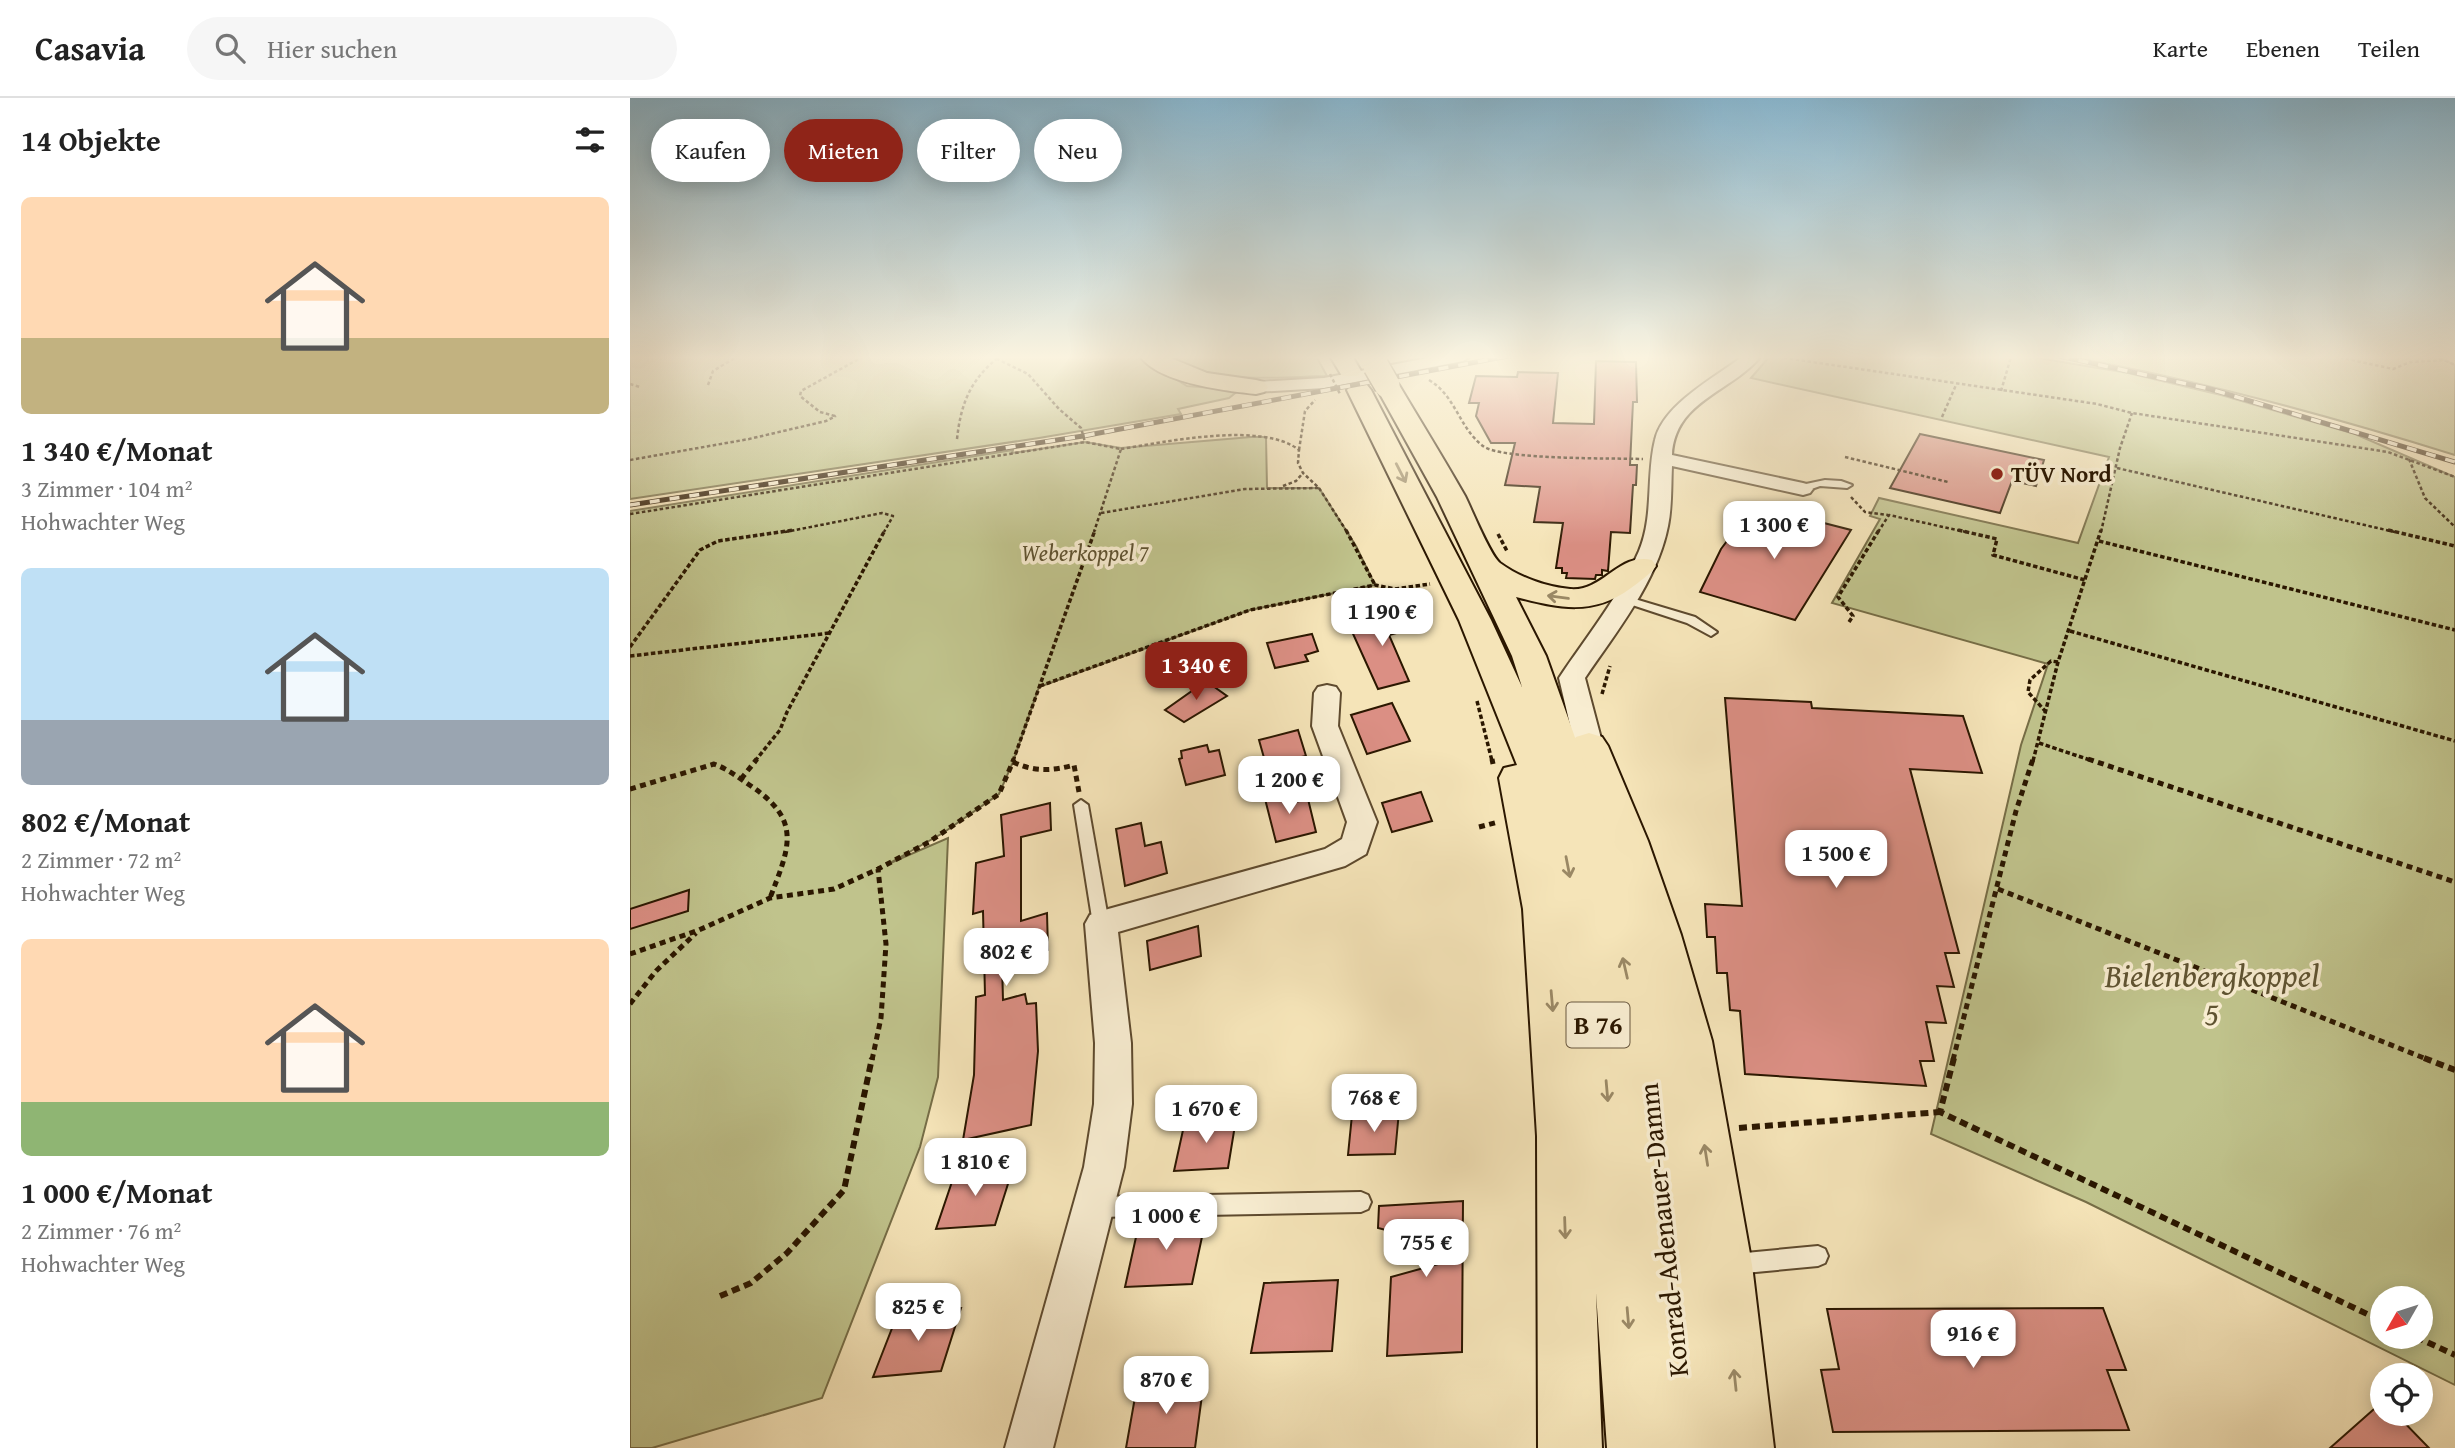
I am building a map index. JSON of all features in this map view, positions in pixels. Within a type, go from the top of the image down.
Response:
[{"type":"main road","name":"Konrad-Adenauer-Damm","points":[[1363,419],[1456,609],[1528,741],[1562,837],[1604,1056],[1639,1448]]},
{"type":"main road","name":"Konrad-Adenauer-Damm","points":[[1406,419],[1451,497],[1529,656],[1604,878],[1645,1056],[1686,1448]]},
{"type":"main road","points":[[1487,568],[1527,590],[1572,599],[1615,596],[1641,566]]},
{"type":"main road","name":"B 76","points":[[1456,609],[1509,744],[1531,829],[1545,909],[1563,1136],[1570,1448]]},
{"type":"main road","name":"B 76","points":[[1529,656],[1588,746]]},
{"type":"main road","name":"Konrad-Adenauer-Damm","points":[[1588,746],[1627,841],[1659,935],[1688,1041],[1723,1265],[1742,1448]]},
{"type":"street","points":[[1641,566],[1658,525],[1664,438],[1675,419]]},
{"type":"street","points":[[1662,460],[1684,461],[1803,489]]},
{"type":"street","points":[[1588,746],[1572,678],[1615,596]]},
{"type":"street","points":[[1029,1448],[1104,1167],[1114,1104],[1113,1043],[1101,924],[1334,858],[1355,846],[1362,822],[1325,726],[1327,693]]},
{"type":"lane","points":[[1803,489],[1818,482],[1829,481],[1847,485]]},
{"type":"lane","points":[[1615,596],[1690,620],[1711,632]]},
{"type":"lane","points":[[1081,805],[1101,924]]},
{"type":"lane","points":[[1093,1207],[1361,1202]]},
{"type":"lane","points":[[1723,1265],[1818,1256]]},
{"type":"path","points":[[630,460],[749,439],[830,419]]},
{"type":"path","points":[[957,439],[958,419]]},
{"type":"path","points":[[1071,419],[1081,428],[1084,442]]},
{"type":"path","points":[[1304,419],[1298,463],[1303,473],[1319,488],[1356,546],[1375,585],[1390,589],[1432,584],[1456,609]]},
{"type":"path","points":[[1463,419],[1477,443],[1496,453],[1662,460]]},
{"type":"path","points":[[1940,1112],[2016,811],[2039,743],[2058,662],[2099,541],[2131,419]]},
{"type":"path","points":[[2167,419],[2361,447],[2409,458],[2455,477]]},
{"type":"path","points":[[630,514],[1084,442],[1121,449],[1251,437],[1279,439],[1299,450]]},
{"type":"path","points":[[630,954],[699,930],[770,898],[834,889],[929,842],[999,794],[1013,762],[1121,449]]},
{"type":"path","points":[[1845,457],[1948,482]]},
{"type":"path","points":[[2409,458],[2425,498],[2455,527]]},
{"type":"path","points":[[2117,468],[2455,546]]},
{"type":"path","points":[[1279,487],[1296,481],[1303,473]]},
{"type":"path","points":[[1101,513],[1245,489],[1319,488]]},
{"type":"path","points":[[1857,504],[1865,512],[1997,539],[1993,555],[2085,580]]},
{"type":"path","points":[[630,647],[700,550],[718,541],[771,535],[882,513],[892,516],[787,712],[780,730],[741,779]]},
{"type":"path","points":[[1849,622],[1853,616],[1838,597],[1889,515]]},
{"type":"path","points":[[2099,541],[2455,630]]},
{"type":"path","points":[[1039,687],[1250,610],[1375,585]]},
{"type":"path","points":[[2070,631],[2455,741]]},
{"type":"path","points":[[630,656],[831,633]]},
{"type":"path","points":[[2046,712],[2028,692],[2030,680],[2051,661],[2058,662]]},
{"type":"path","points":[[1472,689],[1495,775]]},
{"type":"path","points":[[2039,743],[2455,882]]},
{"type":"path","points":[[1013,762],[1031,770],[1051,771],[1074,765],[1081,805]]},
{"type":"path","points":[[630,789],[714,764],[725,767],[774,801],[786,818],[790,846],[770,898]]},
{"type":"path","points":[[1501,809],[1504,835]]},
{"type":"path","points":[[1479,827],[1503,821]]},
{"type":"path","points":[[720,1296],[751,1283],[787,1253],[844,1190],[881,1018],[886,944],[878,869]]},
{"type":"path","points":[[1998,889],[2455,1070]]},
{"type":"path","points":[[630,1003],[656,971],[699,930]]},
{"type":"path","points":[[1728,1129],[1940,1112],[2370,1315]]},
{"type":"path","points":[[2433,1345],[2455,1355]]},
{"type":"green space","points":[[630,419],[1151,419],[1039,438],[630,499]]},
{"type":"green space","name":"Bielenbergkoppel 5","points":[[1937,419],[2303,419],[2355,434],[2455,477],[2455,1385],[2433,1374],[2433,1363],[2411,1363],[2382,1349],[2433,1349],[2433,1286],[2370,1286],[2370,1343],[2086,1202],[1931,1134],[2021,745],[2048,664],[1832,603],[1880,519],[1870,516],[1879,498],[2078,543],[2109,457]]},
{"type":"green space","points":[[2333,419],[2455,419],[2455,455]]},
{"type":"green space","name":"Weberkoppel 7","points":[[1266,437],[1267,488],[1319,488],[1356,546],[1375,585],[1250,610],[1039,687],[999,794],[943,833],[888,864],[948,838],[938,1077],[920,1147],[822,1398],[652,1448],[630,1448],[630,511],[1013,450],[1012,453],[1085,442],[1121,448]]},
{"type":"building","points":[[1478,419],[1553,419],[1553,423],[1594,424],[1594,419],[1632,419],[1630,465],[1637,465],[1630,533],[1611,532],[1608,571],[1602,570],[1602,575],[1596,575],[1595,579],[1566,578],[1567,573],[1562,573],[1562,568],[1556,568],[1563,523],[1534,522],[1540,487],[1505,485],[1515,443],[1491,443]]},
{"type":"building","name":"TÜV Nord","points":[[1920,434],[2044,460],[2036,486],[2012,481],[2000,513],[1890,488]]},
{"type":"building","points":[[1754,505],[1851,530],[1795,620],[1700,592],[1721,549]]},
{"type":"building","points":[[1404,612],[1411,629],[1389,635],[1409,681],[1378,689],[1349,625]]},
{"type":"building","points":[[1312,634],[1318,651],[1305,655],[1308,661],[1275,668],[1267,643]]},
{"type":"building","points":[[1206,681],[1227,696],[1184,722],[1165,710]]},
{"type":"building","points":[[1725,698],[1811,702],[1812,708],[1963,716],[1982,773],[1910,769],[1959,953],[1945,953],[1954,987],[1937,986],[1946,1023],[1926,1022],[1934,1061],[1920,1061],[1926,1086],[1745,1074],[1740,1011],[1730,1010],[1727,973],[1717,973],[1715,937],[1707,937],[1705,904],[1742,906]]},
{"type":"building","points":[[1392,703],[1410,741],[1367,754],[1351,715]]},
{"type":"building","points":[[1298,730],[1306,756],[1266,765],[1259,740]]},
{"type":"building","points":[[1207,745],[1209,752],[1219,750],[1225,775],[1186,785],[1179,759],[1182,758],[1181,751]]},
{"type":"building","points":[[1291,788],[1295,802],[1308,799],[1316,832],[1276,842],[1264,795]]},
{"type":"building","points":[[1421,792],[1432,821],[1392,832],[1382,803]]},
{"type":"building","points":[[1050,803],[1051,830],[1021,837],[1021,921],[1047,913],[1048,950],[1002,963],[1003,1000],[1025,994],[1027,1004],[1036,1003],[1038,1051],[1031,1125],[963,1140],[974,1075],[976,997],[985,995],[983,911],[973,914],[976,863],[1004,856],[1001,815]]},
{"type":"building","points":[[1141,823],[1145,846],[1161,842],[1167,873],[1125,886],[1116,829]]},
{"type":"building","points":[[689,890],[688,911],[630,929],[630,909]]},
{"type":"building","points":[[1198,926],[1201,956],[1150,970],[1147,941]]},
{"type":"building","points":[[1399,1111],[1395,1154],[1348,1155],[1352,1115]]},
{"type":"building","points":[[1236,1119],[1228,1168],[1174,1171],[1185,1121]]},
{"type":"building","points":[[1013,1168],[995,1225],[936,1229],[956,1170]]},
{"type":"building","points":[[1463,1201],[1462,1352],[1387,1356],[1391,1277],[1460,1258],[1389,1247],[1390,1231],[1378,1228],[1379,1206]]},
{"type":"building","points":[[1206,1218],[1192,1284],[1125,1287],[1140,1219]]},
{"type":"building","points":[[1338,1280],[1332,1351],[1251,1353],[1264,1283]]},
{"type":"building","points":[[961,1308],[941,1371],[873,1377],[898,1313]]},
{"type":"building","points":[[2103,1308],[2126,1370],[2107,1370],[2129,1430],[1833,1432],[1821,1370],[1839,1369],[1827,1309]]},
{"type":"building","points":[[1204,1380],[1195,1448],[1126,1448],[1137,1386]]},
{"type":"building","points":[[2370,1413],[2370,1426],[2408,1426],[2429,1448],[2330,1448]]},
{"type":"railway","points":[[630,505],[1083,436],[1173,419]]},
{"type":"railway","points":[[2311,419],[2455,462]]},
{"type":"place","name":"TÜV Nord","points":[[1997,474]]}]
